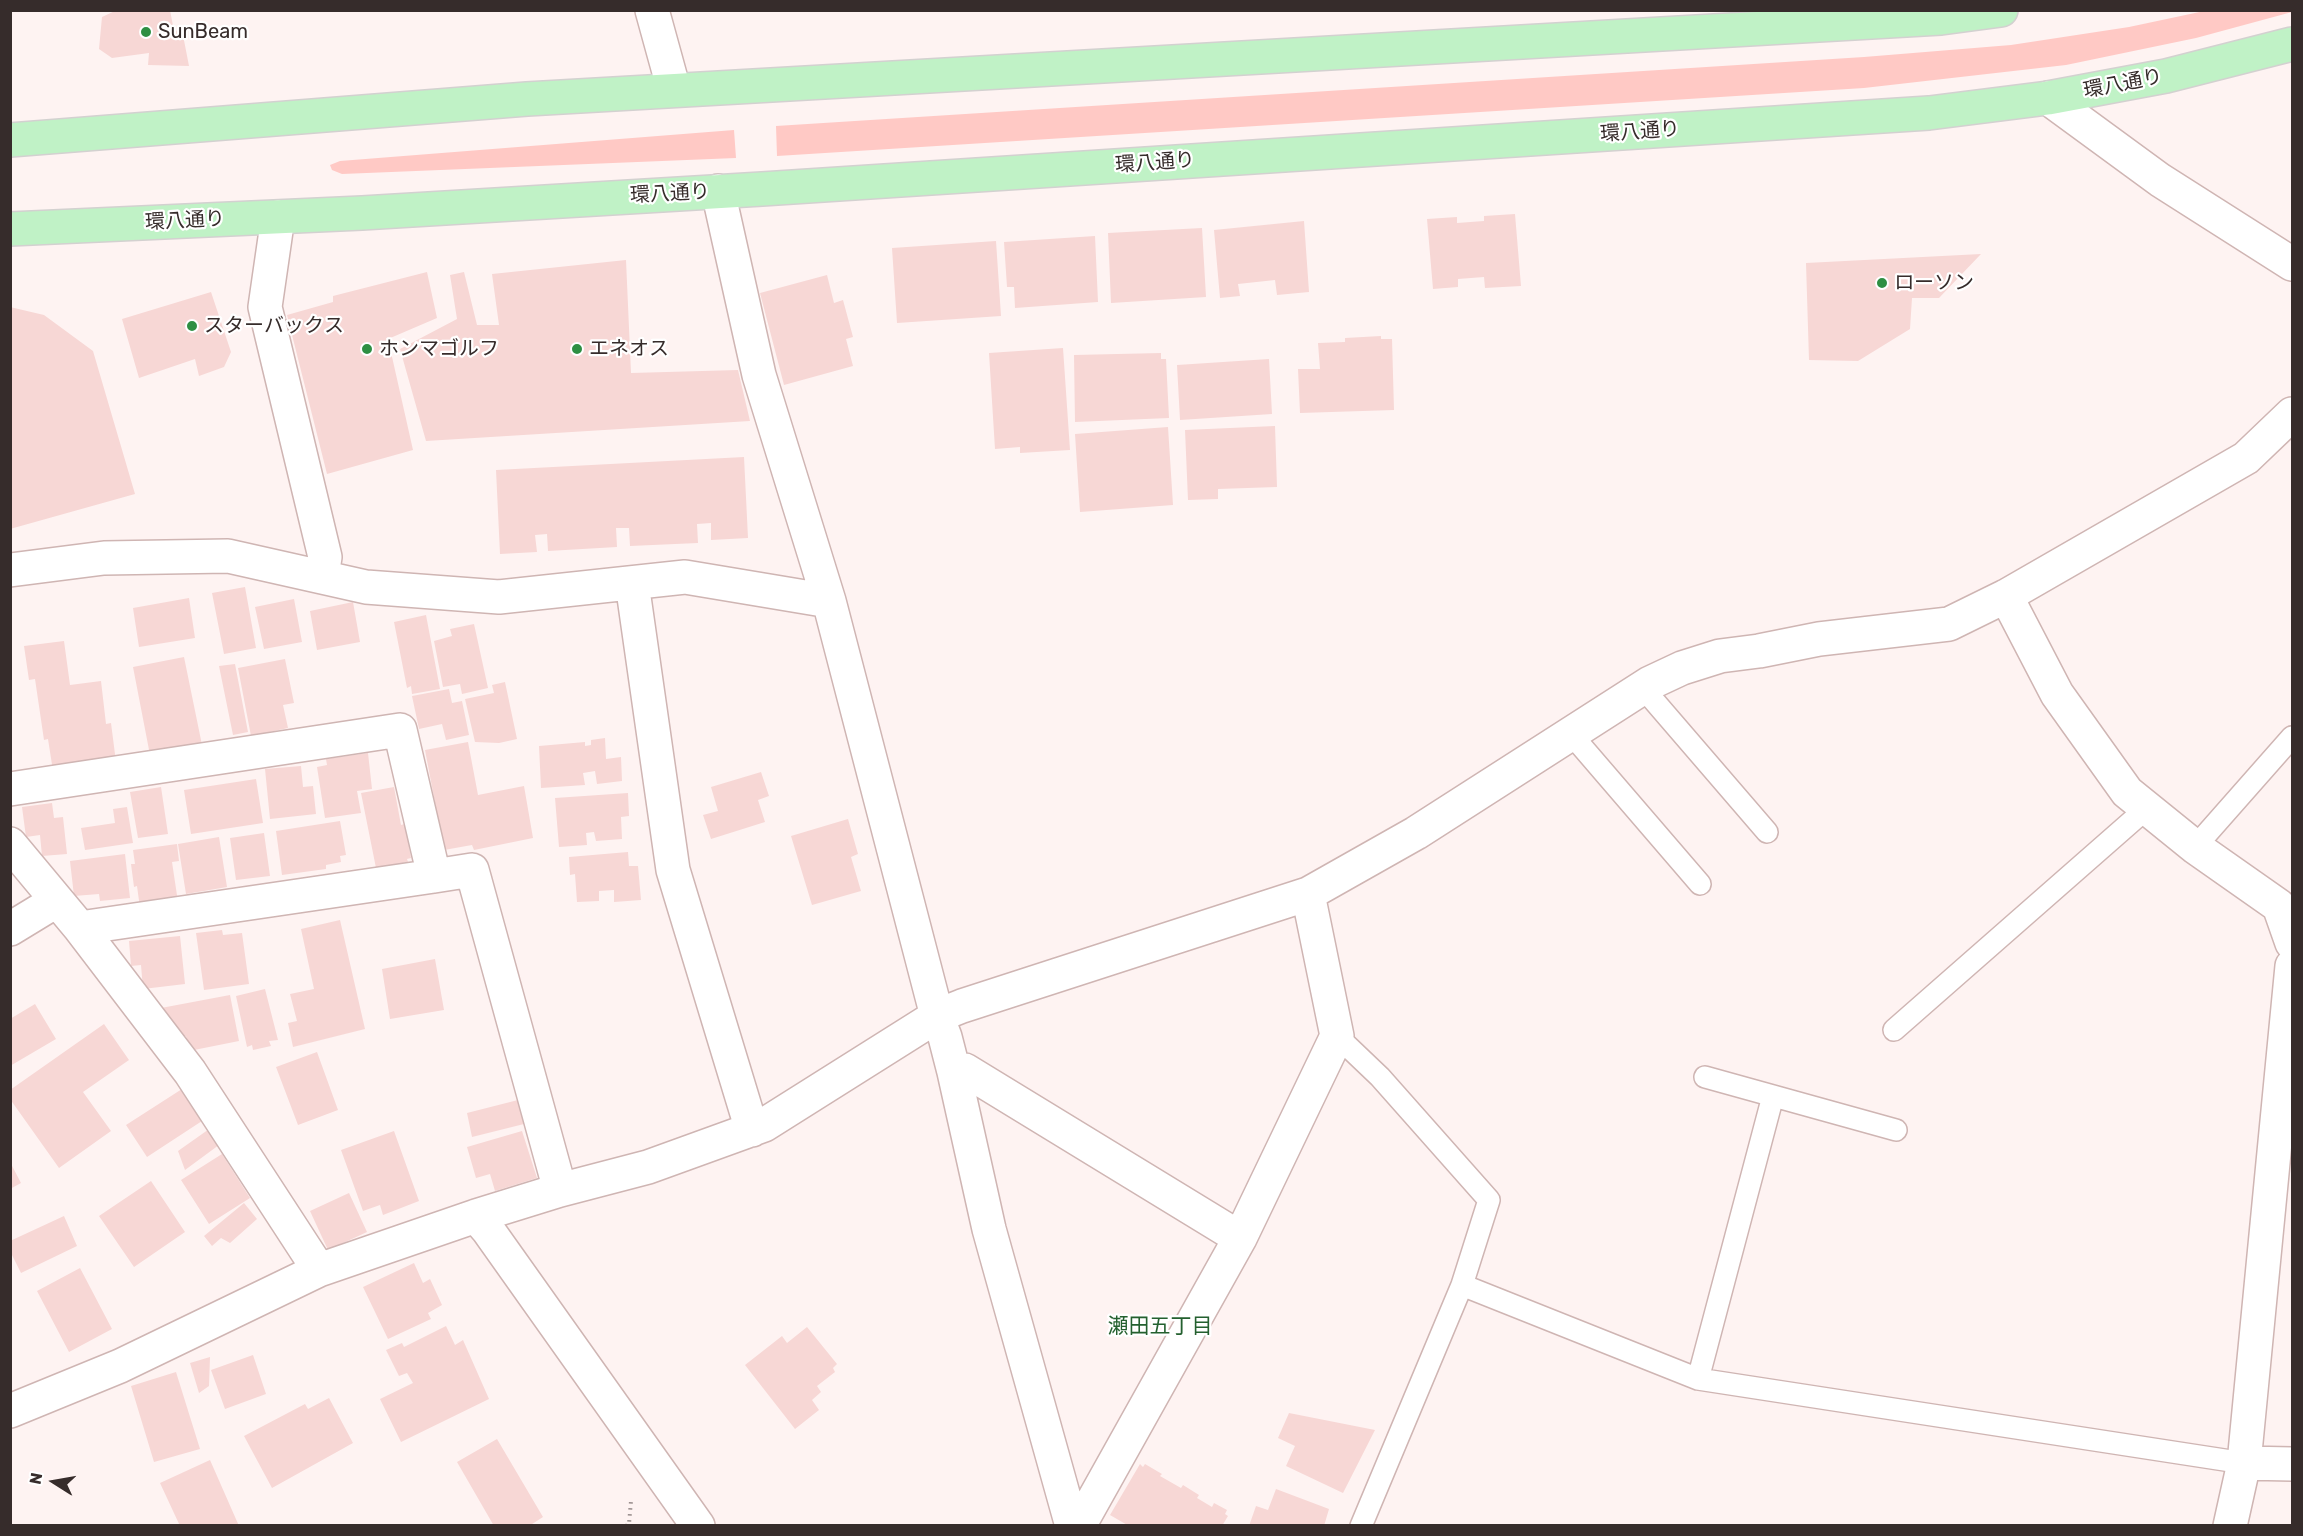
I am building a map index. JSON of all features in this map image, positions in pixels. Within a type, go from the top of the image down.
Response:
[{"type":"main road","points":[[10,140],[527,99],[1742,20],[1945,14],[2001,10]]},
{"type":"main road","name":"環八通り","points":[[10,230],[718,191],[1929,113],[2048,98],[2166,76],[2292,44]]},
{"type":"main road","points":[[10,243],[83,226]]},
{"type":"street","points":[[652,10],[674,90]]},
{"type":"street","points":[[2048,98],[2160,180],[2292,264]]},
{"type":"street","points":[[718,191],[759,375],[829,601],[936,1016],[945,1037],[954,1072],[989,1229],[1072,1526]]},
{"type":"street","points":[[278,217],[265,307],[325,557],[322,576]]},
{"type":"street","points":[[10,1411],[120,1366],[319,1270],[476,1216],[560,1190],[648,1167],[764,1125],[936,1016],[1308,894],[1416,833],[1643,688],[1682,668],[1720,656],[1819,639],[1949,624],[2006,596],[2246,458],[2292,414]]},
{"type":"street","points":[[10,570],[104,558],[228,555],[366,587],[499,597],[685,577],[829,601]]},
{"type":"street","points":[[632,583],[674,870],[752,1130]]},
{"type":"street","points":[[2006,596],[2056,694],[2127,792],[2195,847],[2279,906],[2290,926]]},
{"type":"street","points":[[10,789],[399,730],[434,876]]},
{"type":"street","points":[[10,844],[80,928],[190,1072],[319,1270]]},
{"type":"street","points":[[80,928],[472,870],[560,1190]]},
{"type":"street","points":[[1080,1526],[1240,1238],[1337,1036],[1308,894]]},
{"type":"street","points":[[10,929],[56,901]]},
{"type":"street","points":[[2230,1526],[2244,1463],[2281,1187],[2292,966]]},
{"type":"street","points":[[954,1072],[965,1070],[1240,1238]]},
{"type":"street","points":[[476,1216],[698,1526]]},
{"type":"street","points":[[2244,1463],[2292,1464]]},
{"type":"lane","points":[[1643,688],[1767,832]]},
{"type":"lane","points":[[1571,734],[1701,884]]},
{"type":"lane","points":[[2195,847],[2292,737]]},
{"type":"lane","points":[[1894,1030],[2148,808]]},
{"type":"lane","points":[[1337,1036],[1380,1077],[1489,1200],[1462,1285],[1361,1526]]},
{"type":"lane","points":[[1705,1077],[1896,1130]]},
{"type":"lane","points":[[1698,1379],[1773,1096]]},
{"type":"lane","points":[[1462,1285],[1698,1379],[2244,1463]]},
{"type":"shaded area","points":[[2209,10],[2292,12],[2196,38],[2066,65],[1864,88],[777,156],[776,126],[1864,57],[2011,45],[2129,27]]},
{"type":"shaded area","points":[[734,130],[736,158],[342,174],[332,170],[330,165],[340,161]]},
{"type":"building","points":[[117,10],[170,10],[174,31],[182,30],[189,66],[148,65],[149,53],[112,58],[99,49],[102,17]]},
{"type":"building","points":[[1515,214],[1521,286],[1485,288],[1484,277],[1458,279],[1458,287],[1433,289],[1427,219],[1457,217],[1457,223],[1484,221],[1484,216]]},
{"type":"building","points":[[1304,221],[1309,292],[1277,295],[1275,280],[1238,284],[1240,296],[1220,298],[1214,230]]},
{"type":"building","points":[[1202,228],[1206,297],[1111,303],[1108,233]]},
{"type":"building","points":[[1095,236],[1098,302],[1015,308],[1014,287],[1007,287],[1004,242]]},
{"type":"building","points":[[996,241],[1001,316],[897,323],[892,248]]},
{"type":"building","points":[[1981,254],[1939,298],[1912,298],[1910,329],[1858,361],[1809,360],[1806,263]]},
{"type":"building","points":[[626,260],[631,373],[738,370],[750,421],[426,441],[400,349],[457,319],[450,275],[464,272],[477,325],[499,325],[492,274]]},
{"type":"building","points":[[427,272],[437,318],[388,339],[413,450],[327,474],[287,315],[333,302],[333,296]]},
{"type":"building","points":[[827,275],[834,303],[843,300],[853,337],[846,339],[853,366],[784,385],[760,293]]},
{"type":"building","points":[[211,292],[231,352],[224,367],[199,376],[195,359],[139,378],[122,319]]},
{"type":"building","points":[[10,307],[44,315],[93,351],[135,494],[10,529]]},
{"type":"building","points":[[1381,336],[1381,339],[1392,339],[1394,410],[1300,413],[1298,369],[1320,369],[1318,343],[1345,342],[1345,338]]},
{"type":"building","points":[[1063,348],[1070,450],[1020,453],[1020,447],[995,449],[989,353]]},
{"type":"building","points":[[1161,353],[1161,359],[1166,359],[1169,418],[1075,422],[1074,355]]},
{"type":"building","points":[[1269,359],[1272,414],[1180,420],[1177,365]]},
{"type":"building","points":[[1275,426],[1277,487],[1218,489],[1218,499],[1188,500],[1185,430]]},
{"type":"building","points":[[1168,427],[1173,505],[1080,512],[1075,434]]},
{"type":"building","points":[[744,457],[748,538],[711,540],[711,523],[697,524],[698,543],[630,546],[629,528],[616,528],[617,547],[548,551],[547,534],[535,535],[537,552],[500,554],[496,470]]},
{"type":"building","points":[[245,587],[256,648],[224,654],[212,593]]},
{"type":"building","points":[[189,598],[195,638],[139,647],[133,608]]},
{"type":"building","points":[[294,599],[302,642],[264,649],[255,607]]},
{"type":"building","points":[[353,602],[360,642],[317,650],[310,611]]},
{"type":"building","points":[[426,615],[440,689],[412,694],[411,686],[407,688],[394,622]]},
{"type":"building","points":[[474,624],[488,688],[462,694],[460,684],[443,687],[434,641],[452,636],[450,629]]},
{"type":"building","points":[[64,641],[70,685],[101,681],[106,724],[111,723],[116,762],[53,771],[48,739],[44,740],[35,679],[29,680],[24,646]]},
{"type":"building","points":[[184,657],[202,745],[150,755],[133,667]]},
{"type":"building","points":[[285,659],[294,703],[283,705],[288,728],[251,736],[238,668]]},
{"type":"building","points":[[235,664],[248,732],[233,735],[219,666]]},
{"type":"building","points":[[505,682],[517,739],[499,743],[475,742],[465,699],[494,693],[492,685]]},
{"type":"building","points":[[449,689],[452,703],[462,701],[469,735],[446,740],[442,724],[419,729],[412,696]]},
{"type":"building","points":[[605,738],[606,759],[621,757],[622,781],[597,784],[595,771],[583,773],[585,785],[541,788],[539,746],[585,742],[585,746],[591,745],[591,740]]},
{"type":"building","points":[[468,742],[478,795],[524,786],[533,838],[474,850],[472,845],[444,850],[425,750]]},
{"type":"building","points":[[368,753],[372,789],[357,791],[361,813],[325,818],[317,767],[327,765],[326,759]]},
{"type":"building","points":[[301,766],[303,787],[313,786],[316,814],[270,819],[265,769]]},
{"type":"building","points":[[761,772],[769,796],[758,800],[765,822],[711,839],[703,815],[718,811],[711,787]]},
{"type":"building","points":[[256,779],[263,823],[191,834],[184,790]]},
{"type":"building","points":[[161,787],[168,834],[138,838],[130,792]]},
{"type":"building","points":[[394,787],[401,825],[405,824],[411,858],[407,859],[408,862],[376,868],[361,793]]},
{"type":"building","points":[[628,793],[629,816],[621,817],[622,839],[596,841],[594,832],[586,833],[587,845],[559,847],[555,798]]},
{"type":"building","points":[[52,803],[54,818],[63,817],[67,854],[42,856],[40,835],[26,837],[22,807]]},
{"type":"building","points":[[127,807],[133,843],[85,850],[81,828],[115,823],[113,809]]},
{"type":"building","points":[[848,819],[858,854],[851,857],[861,891],[812,905],[791,836]]},
{"type":"building","points":[[340,821],[346,855],[340,856],[341,862],[326,865],[326,869],[282,875],[276,831]]},
{"type":"building","points":[[264,833],[270,876],[236,880],[230,838]]},
{"type":"building","points":[[219,837],[227,887],[186,894],[178,844]]},
{"type":"building","points":[[177,844],[179,861],[172,862],[178,902],[140,908],[131,864],[135,864],[133,850]]},
{"type":"building","points":[[628,852],[629,866],[638,866],[641,900],[614,902],[614,890],[599,891],[599,901],[577,902],[575,874],[570,875],[569,857]]},
{"type":"building","points":[[125,854],[130,898],[100,901],[99,894],[74,896],[70,861]]},
{"type":"building","points":[[340,920],[365,1029],[293,1047],[288,1023],[297,1021],[290,994],[314,989],[301,929]]},
{"type":"building","points":[[222,930],[223,935],[242,933],[249,984],[204,990],[196,933]]},
{"type":"building","points":[[180,936],[185,984],[143,989],[141,965],[131,966],[129,941]]},
{"type":"building","points":[[435,959],[444,1010],[390,1019],[382,969]]},
{"type":"building","points":[[265,989],[278,1040],[269,1041],[271,1046],[253,1050],[252,1045],[247,1047],[236,996]]},
{"type":"building","points":[[230,995],[239,1041],[189,1051],[186,1036],[178,1038],[161,1008]]},
{"type":"building","points":[[35,1004],[56,1039],[10,1066],[10,1019]]},
{"type":"building","points":[[104,1024],[129,1060],[83,1092],[111,1131],[59,1168],[10,1099],[10,1090]]},
{"type":"building","points":[[317,1052],[338,1110],[298,1125],[276,1067]]},
{"type":"building","points":[[182,1089],[202,1121],[147,1157],[126,1125]]},
{"type":"building","points":[[518,1100],[524,1124],[472,1137],[467,1113]]},
{"type":"building","points":[[212,1127],[223,1142],[185,1170],[178,1151]]},
{"type":"building","points":[[394,1131],[419,1201],[383,1215],[380,1205],[363,1211],[341,1150]]},
{"type":"building","points":[[522,1131],[537,1178],[495,1191],[490,1174],[476,1178],[467,1147]]},
{"type":"building","points":[[222,1154],[250,1198],[209,1224],[181,1180]]},
{"type":"building","points":[[10,1162],[21,1183],[10,1189]]},
{"type":"building","points":[[151,1181],[185,1232],[134,1267],[99,1216]]},
{"type":"building","points":[[349,1193],[367,1232],[328,1250],[310,1211]]},
{"type":"building","points":[[244,1203],[257,1219],[230,1243],[221,1238],[212,1246],[204,1236]]},
{"type":"building","points":[[64,1216],[77,1246],[21,1273],[10,1251],[10,1241]]},
{"type":"building","points":[[414,1263],[423,1283],[430,1279],[442,1305],[428,1313],[431,1319],[388,1339],[363,1287]]},
{"type":"building","points":[[80,1268],[112,1329],[69,1352],[37,1291]]},
{"type":"building","points":[[446,1326],[455,1345],[463,1340],[489,1399],[401,1442],[380,1399],[413,1383],[407,1373],[399,1376],[386,1350],[402,1343],[404,1347]]},
{"type":"building","points":[[807,1327],[837,1364],[833,1368],[835,1372],[817,1386],[821,1392],[812,1400],[819,1410],[795,1429],[745,1365],[782,1336],[787,1343]]},
{"type":"building","points":[[253,1355],[266,1394],[225,1409],[211,1370]]},
{"type":"building","points":[[210,1357],[209,1386],[199,1393],[190,1363]]},
{"type":"building","points":[[176,1372],[200,1449],[154,1462],[131,1386]]},
{"type":"building","points":[[329,1398],[353,1443],[272,1488],[244,1436],[305,1404],[308,1409]]},
{"type":"building","points":[[1289,1413],[1375,1430],[1343,1493],[1286,1466],[1295,1446],[1278,1438]]},
{"type":"building","points":[[497,1439],[543,1517],[529,1526],[494,1526],[457,1462]]},
{"type":"building","points":[[210,1460],[239,1526],[180,1526],[160,1483]]},
{"type":"building","points":[[1140,1464],[1143,1467],[1145,1464],[1181,1488],[1183,1485],[1199,1495],[1197,1498],[1212,1507],[1214,1503],[1227,1510],[1225,1514],[1228,1516],[1222,1526],[1129,1526],[1110,1515]]},
{"type":"building","points":[[1276,1489],[1329,1509],[1324,1526],[1249,1526],[1256,1506],[1268,1510]]},
{"type":"place","name":"SunBeam","points":[[146,32]]},
{"type":"place","name":"ローソン","points":[[1882,283]]},
{"type":"place","name":"スターバックス","points":[[192,326]]},
{"type":"place","name":"ホンマゴルフ","points":[[367,349]]},
{"type":"place","name":"エネオス","points":[[577,349]]},
{"type":"district","name":"瀬田五丁目","points":[[1160,1327]]}]
